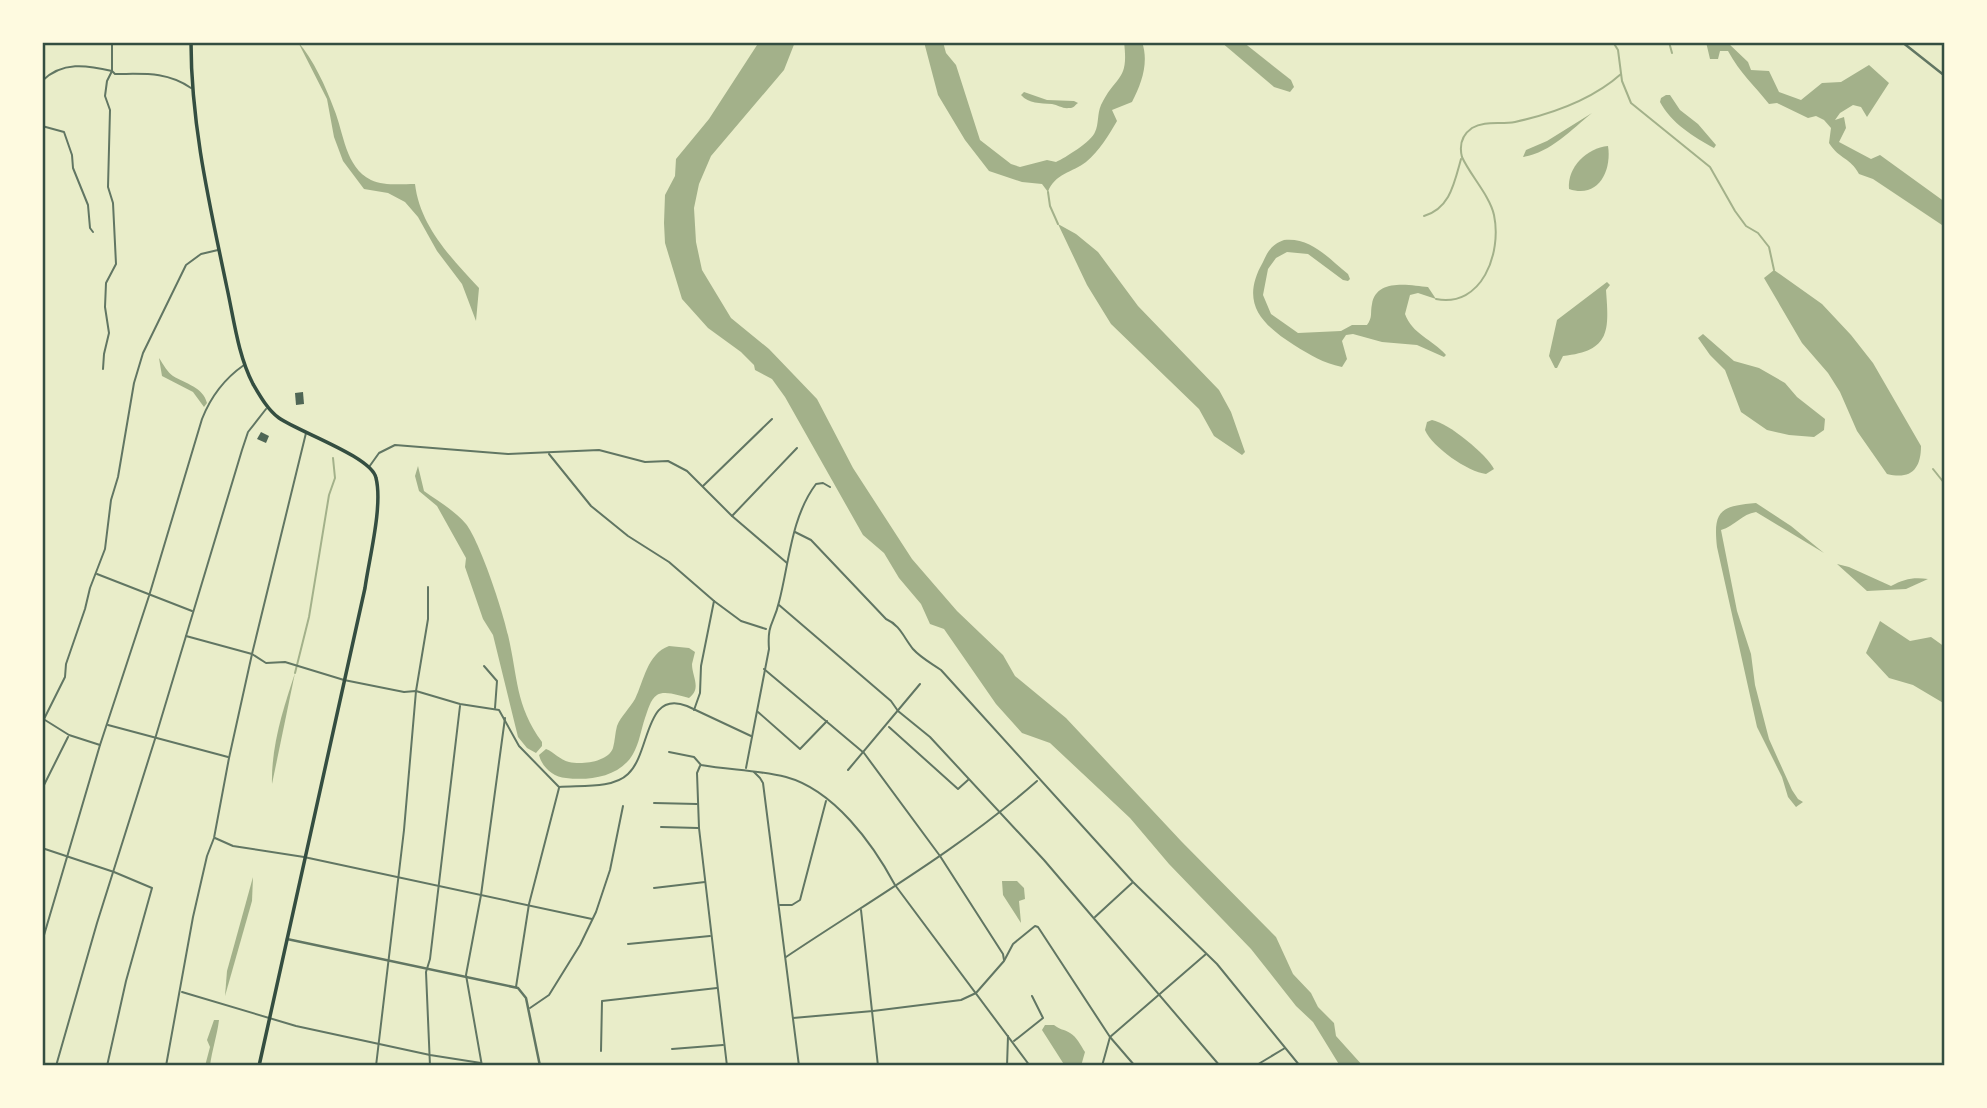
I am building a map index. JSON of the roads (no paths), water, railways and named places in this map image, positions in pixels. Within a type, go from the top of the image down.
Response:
[{"type":"main road","points":[[191,42],[191,88],[196,129],[244,365],[268,407],[281,419],[353,456],[369,467],[377,479],[375,520],[365,589],[259,1066]]},
{"type":"street","points":[[103,369],[109,333],[105,307],[106,283],[116,264],[113,203],[108,187],[110,110],[105,96],[107,81],[112,71],[112,42]]},
{"type":"street","points":[[1902,42],[1945,76]]},
{"type":"street","points":[[42,81],[58,70],[72,65],[112,71],[115,74],[173,77],[191,88]]},
{"type":"street","points":[[42,126],[64,132],[72,155],[73,168],[88,205],[90,228],[93,232]]},
{"type":"street","points":[[42,723],[65,677],[66,664],[105,549],[111,500],[118,477],[134,383],[143,353],[186,265],[201,254],[219,250]]},
{"type":"street","points":[[42,943],[66,856],[205,410],[211,397],[244,365]]},
{"type":"street","points":[[55,1066],[242,450],[252,426],[268,407]]},
{"type":"street","points":[[703,486],[772,419]]},
{"type":"street","points":[[166,1066],[193,917],[207,856],[214,838],[252,654],[306,433]]},
{"type":"street","points":[[369,467],[379,453],[395,445],[508,454],[599,450],[645,462],[668,461],[687,471],[732,516],[787,563]]},
{"type":"street","points":[[732,516],[797,448]]},
{"type":"street","points":[[548,453],[591,506],[628,536],[669,562],[741,621],[767,630]]},
{"type":"street","points":[[746,769],[769,649],[767,630],[779,605],[795,532],[805,503],[816,484],[823,483],[830,487]]},
{"type":"street","points":[[795,532],[811,540],[886,619],[894,622],[914,649],[926,661],[941,670],[1133,882],[1207,953],[1300,1066]]},
{"type":"street","points":[[96,574],[192,611]]},
{"type":"street","points":[[376,1066],[404,830],[416,691],[428,619],[428,587]]},
{"type":"street","points":[[694,710],[700,693],[701,666],[714,601]]},
{"type":"street","points":[[779,605],[929,737],[1094,917],[1220,1066]]},
{"type":"street","points":[[185,636],[252,654],[266,663],[285,662],[344,680],[404,692],[416,691],[460,704],[499,710],[519,746],[559,787]]},
{"type":"street","points":[[484,666],[496,681],[495,709]]},
{"type":"street","points":[[764,669],[828,720],[864,753],[940,856],[1003,954],[1004,961]]},
{"type":"street","points":[[848,770],[920,684]]},
{"type":"street","points":[[559,787],[610,782],[627,776],[637,762],[662,705],[677,702],[751,736]]},
{"type":"street","points":[[430,1066],[426,968],[430,958],[460,704]]},
{"type":"street","points":[[757,711],[800,750],[828,720]]},
{"type":"street","points":[[181,992],[296,1026],[482,1065],[466,975],[481,895],[505,717]]},
{"type":"street","points":[[44,719],[69,735],[100,745]]},
{"type":"street","points":[[107,724],[229,758]]},
{"type":"street","points":[[887,725],[958,789],[969,780]]},
{"type":"street","points":[[42,789],[69,735]]},
{"type":"street","points":[[669,752],[694,757],[701,765],[746,769],[790,778],[808,787],[852,820],[881,859],[895,885],[1030,1066]]},
{"type":"street","points":[[701,765],[697,773],[699,828],[727,1066]]},
{"type":"street","points":[[753,772],[763,783],[799,1066]]},
{"type":"street","points":[[786,957],[1000,814],[1038,780]]},
{"type":"street","points":[[516,987],[529,904],[559,787]]},
{"type":"street","points":[[779,905],[792,905],[800,900],[827,800]]},
{"type":"street","points":[[654,803],[697,804]]},
{"type":"street","points":[[529,1009],[548,995],[580,945],[596,912],[610,870],[623,806]]},
{"type":"street","points":[[661,827],[699,828]]},
{"type":"street","points":[[214,838],[233,846],[304,857],[592,919]]},
{"type":"street","points":[[42,848],[152,888],[126,981],[107,1066]]},
{"type":"street","points":[[654,888],[705,882]]},
{"type":"street","points":[[1094,917],[1133,882]]},
{"type":"street","points":[[861,909],[878,1066]]},
{"type":"street","points":[[793,1018],[961,1000],[976,993],[1004,961],[1013,944],[1035,926],[1110,1037],[1135,1066]]},
{"type":"street","points":[[628,944],[711,936]]},
{"type":"street","points":[[287,939],[516,987],[526,998],[540,1066]]},
{"type":"street","points":[[1101,1066],[1110,1037],[1207,953]]},
{"type":"street","points":[[601,1051],[602,1001],[717,988]]},
{"type":"street","points":[[1007,1052],[1014,1042],[1043,1018],[1032,996]]},
{"type":"street","points":[[1007,1066],[1008,1034]]},
{"type":"street","points":[[672,1049],[724,1045]]},
{"type":"street","points":[[1255,1066],[1286,1047]]},
{"type":"waterway","points":[[1613,42],[1618,50],[1622,81],[1631,103],[1710,167],[1746,226],[1758,233],[1769,247],[1774,270]]},
{"type":"waterway","points":[[1669,42],[1672,53]]},
{"type":"waterway","points":[[1436,299],[1452,300],[1466,295],[1477,286],[1485,275],[1495,245],[1496,230],[1492,208],[1462,157],[1461,144],[1466,134],[1482,124],[1515,122],[1557,110],[1598,91],[1621,74]]},
{"type":"waterway","points":[[1424,216],[1440,207],[1450,194],[1461,159]]},
{"type":"waterway","points":[[1048,192],[1050,206],[1058,224]]},
{"type":"waterway","points":[[295,673],[309,617],[329,495],[335,478],[333,458]]},
{"type":"waterway","points":[[1933,469],[1945,484]]}]
